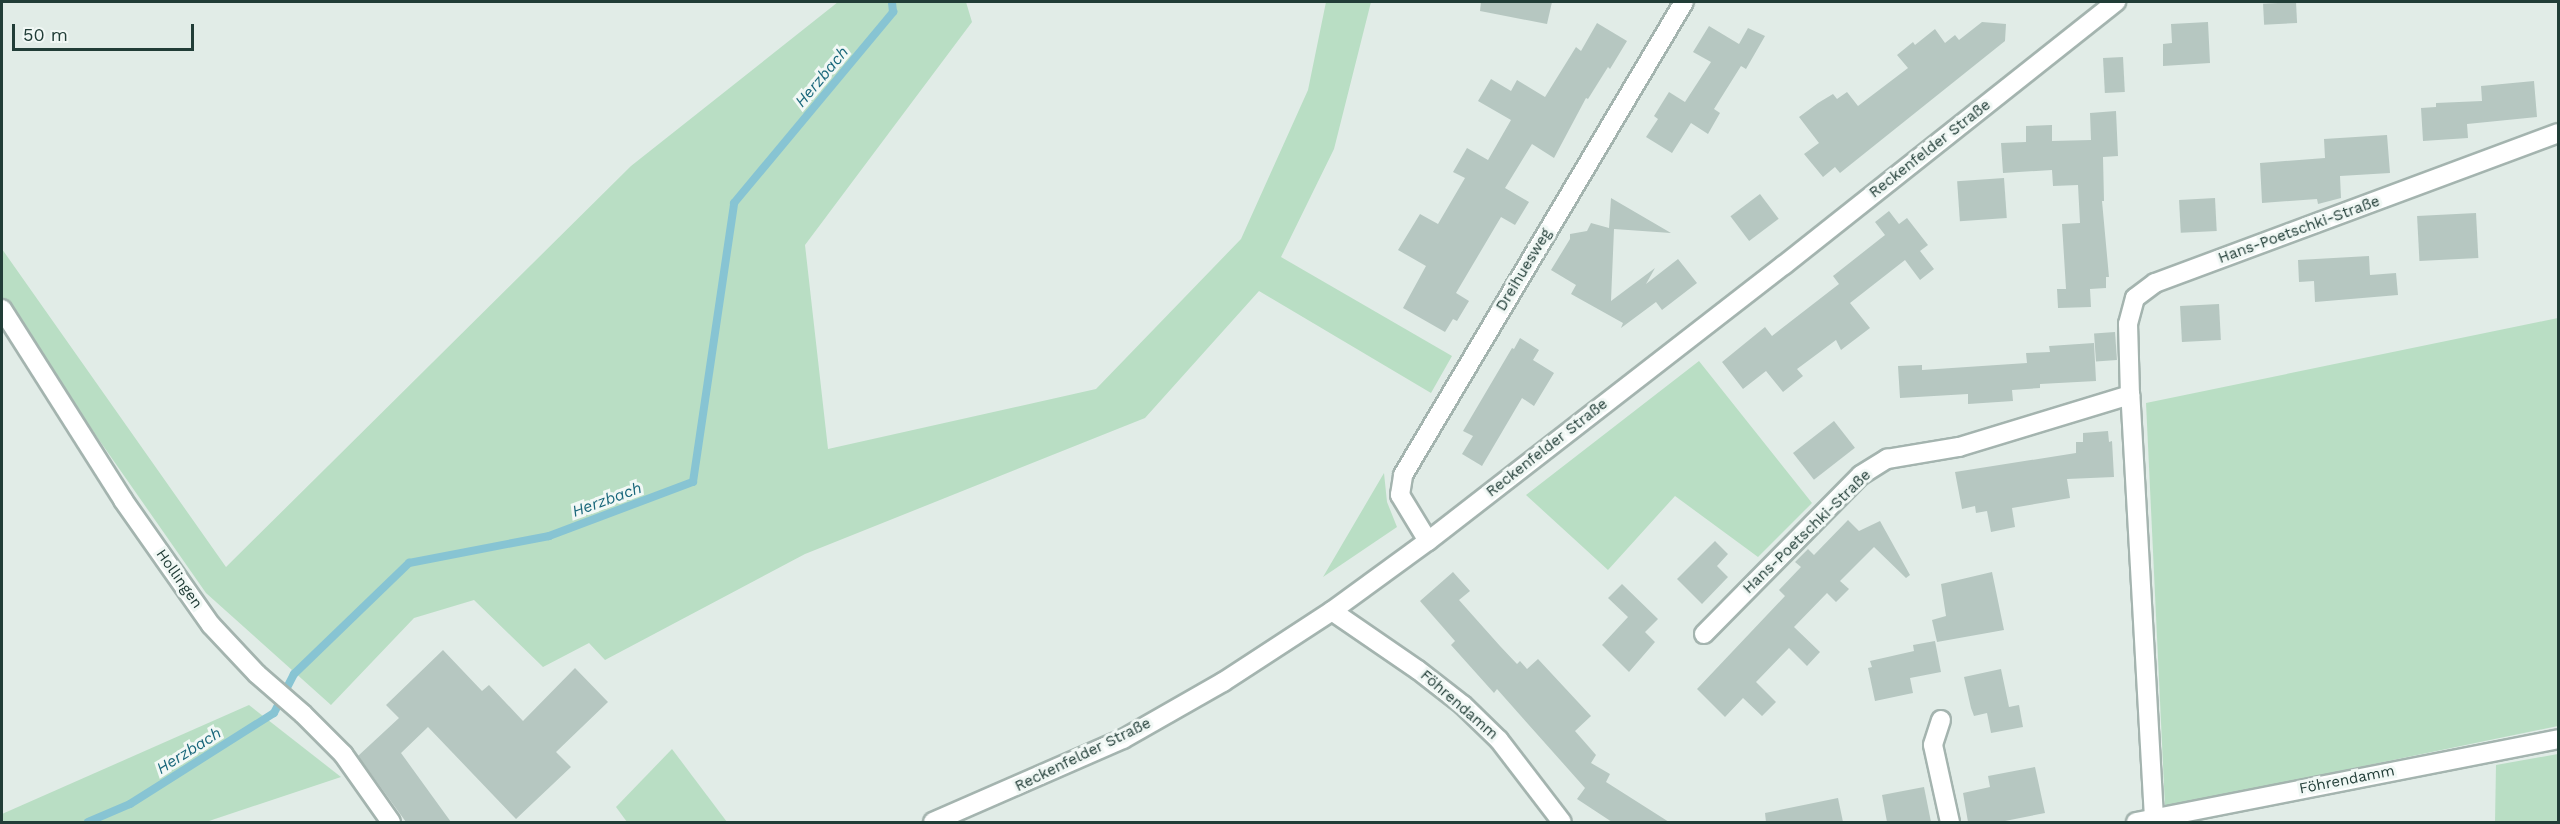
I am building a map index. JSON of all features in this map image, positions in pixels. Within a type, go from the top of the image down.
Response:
[{"type":"street","name":"Dreihuesweg","points":[[1428,541],[1400,495],[1403,475],[1684,2]]},
{"type":"street","name":"Reckenfelder Straße","points":[[933,822],[1123,739],[1222,682],[1332,611],[1428,541],[1784,265],[2116,2]]},
{"type":"street","name":"Hans-Poetschki-Straße","points":[[2154,818],[2130,395],[2128,324],[2135,298],[2155,284],[2559,133]]},
{"type":"street","name":"Hollingen","points":[[2,309],[123,500],[211,625],[266,683],[292,704],[343,754],[391,822]]},
{"type":"street","name":"Hans-Poetschki-Straße","points":[[1704,634],[1861,475],[1887,459],[1959,447],[2130,395]]},
{"type":"street","name":"Föhrendamm","points":[[1332,611],[1418,670],[1463,705],[1499,740],[1562,822]]},
{"type":"street","points":[[1941,720],[1933,745],[1950,822]]},
{"type":"street","name":"Föhrendamm","points":[[2136,822],[2559,739]]},
{"type":"green space","points":[[838,2],[966,2],[972,22],[805,245],[828,449],[1096,389],[1241,239],[1308,90],[1326,2],[1371,2],[1334,149],[1281,257],[1452,356],[1431,393],[1259,291],[1145,418],[805,554],[605,660],[589,643],[543,667],[474,600],[414,618],[331,705],[206,593],[2,301],[2,249],[226,567],[631,166]]},
{"type":"green space","points":[[2558,318],[2558,726],[2165,807],[2146,403]]},
{"type":"green space","points":[[1699,361],[1812,503],[1758,557],[1675,496],[1608,570],[1526,495]]},
{"type":"green space","points":[[1384,473],[1387,502],[1397,527],[1323,577]]},
{"type":"green space","points":[[249,705],[341,777],[206,822],[2,822],[2,814]]},
{"type":"green space","points":[[672,749],[727,822],[627,822],[616,807]]},
{"type":"green space","points":[[2558,754],[2558,822],[2495,822],[2496,765]]},
{"type":"building","points":[[1481,2],[1552,2],[1547,24],[1480,11]]},
{"type":"building","points":[[2296,2],[2297,23],[2264,25],[2263,4]]},
{"type":"building","points":[[1982,22],[2006,24],[2005,41],[1840,173],[1835,167],[1823,177],[1804,154],[1819,143],[1799,117],[1833,94],[1837,99],[1847,92],[1858,106],[1908,68],[1897,55],[1913,42],[1915,45],[1935,29],[1945,43],[1955,35],[1959,40]]},
{"type":"building","points":[[2208,22],[2210,63],[2163,66],[2163,44],[2172,43],[2171,24]]},
{"type":"building","points":[[1597,23],[1627,41],[1610,69],[1608,67],[1588,99],[1586,98],[1554,158],[1532,144],[1505,188],[1529,202],[1515,225],[1501,217],[1456,293],[1469,301],[1457,321],[1453,319],[1445,332],[1403,308],[1426,266],[1398,250],[1420,214],[1438,224],[1465,178],[1453,172],[1467,148],[1488,160],[1511,120],[1478,101],[1491,79],[1511,91],[1517,80],[1545,97],[1576,47],[1581,51]]},
{"type":"building","points":[[1709,26],[1739,44],[1748,28],[1765,36],[1746,69],[1741,66],[1714,109],[1720,113],[1708,134],[1691,123],[1672,153],[1646,137],[1658,119],[1654,116],[1669,92],[1685,102],[1711,62],[1693,52]]},
{"type":"building","points":[[2123,57],[2125,92],[2105,93],[2103,58]]},
{"type":"building","points":[[2534,81],[2537,117],[2467,124],[2468,138],[2423,141],[2421,108],[2436,107],[2436,103],[2482,101],[2481,86]]},
{"type":"building","points":[[2116,111],[2118,156],[2103,157],[2104,201],[2102,201],[2109,277],[2106,277],[2106,288],[2090,289],[2091,307],[2058,308],[2057,289],[2066,289],[2062,224],[2080,223],[2078,185],[2053,186],[2052,170],[2003,173],[2001,143],[2026,142],[2026,126],[2052,125],[2052,141],[2091,140],[2090,113]]},
{"type":"building","points":[[2387,135],[2390,173],[2340,176],[2341,198],[2318,204],[2317,199],[2262,203],[2260,163],[2325,158],[2324,139]]},
{"type":"building","points":[[2004,178],[2007,218],[1960,221],[1957,181]]},
{"type":"building","points":[[1760,194],[1779,219],[1749,241],[1730,216]]},
{"type":"building","points":[[1611,198],[1671,233],[1614,229],[1611,301],[1655,268],[1646,284],[1678,259],[1697,283],[1662,310],[1656,302],[1621,328],[1623,323],[1571,294],[1576,285],[1551,270],[1570,239],[1570,234],[1587,231],[1591,223],[1609,228]]},
{"type":"building","points":[[2215,198],[2217,231],[2181,233],[2179,200]]},
{"type":"building","points":[[1889,211],[1899,224],[1907,218],[1928,245],[1920,251],[1934,269],[1920,280],[1905,260],[1850,303],[1870,328],[1841,350],[1836,340],[1797,369],[1803,376],[1783,392],[1766,371],[1743,389],[1722,362],[1765,327],[1772,336],[1839,284],[1833,276],[1885,235],[1875,222]]},
{"type":"building","points":[[2476,213],[2478,258],[2419,261],[2417,216]]},
{"type":"building","points":[[2369,256],[2370,275],[2396,273],[2398,295],[2315,302],[2314,281],[2299,282],[2298,260]]},
{"type":"building","points":[[2219,304],[2221,340],[2182,342],[2180,306]]},
{"type":"building","points":[[2115,332],[2117,360],[2096,361],[2094,333]]},
{"type":"building","points":[[1520,338],[1539,350],[1533,360],[1554,373],[1534,406],[1522,398],[1482,466],[1462,454],[1473,436],[1463,431]]},
{"type":"building","points":[[2094,343],[2096,381],[2040,384],[2040,388],[2012,390],[2013,401],[1968,404],[1968,394],[1900,398],[1898,366],[1922,365],[1922,370],[2027,363],[2026,353],[2050,352],[2049,346]]},
{"type":"building","points":[[1834,421],[1855,448],[1814,480],[1793,453]]},
{"type":"building","points":[[2108,431],[2109,442],[2112,441],[2114,477],[2067,479],[2070,498],[2012,508],[2015,527],[1991,532],[1987,511],[1976,513],[1975,506],[1962,509],[1955,472],[2076,453],[2076,442],[2083,442],[2083,433]]},
{"type":"building","points":[[1848,520],[1859,531],[1880,521],[1910,575],[1906,578],[1874,547],[1840,581],[1849,589],[1836,602],[1827,593],[1794,627],[1820,652],[1807,666],[1789,648],[1756,682],[1776,702],[1762,716],[1743,698],[1725,717],[1697,689],[1785,596],[1779,590],[1801,567],[1795,562],[1808,549],[1814,555]]},
{"type":"building","points":[[1715,541],[1728,554],[1717,566],[1728,577],[1702,604],[1677,579]]},
{"type":"building","points":[[1453,572],[1470,591],[1459,600],[1517,664],[1520,661],[1527,669],[1538,659],[1591,716],[1575,731],[1596,755],[1591,763],[1610,774],[1606,782],[1669,822],[1612,822],[1577,799],[1585,788],[1497,689],[1494,693],[1451,645],[1455,641],[1420,601]]},
{"type":"building","points":[[1992,572],[2004,630],[1937,642],[1932,620],[1946,616],[1941,584]]},
{"type":"building","points":[[1622,584],[1658,619],[1645,632],[1655,642],[1629,672],[1602,645],[1628,617],[1608,598]]},
{"type":"building","points":[[1935,641],[1941,672],[1910,678],[1913,693],[1875,701],[1868,668],[1872,667],[1870,661],[1914,651],[1913,645]]},
{"type":"building","points":[[443,650],[482,691],[489,685],[523,721],[575,668],[608,702],[556,752],[571,767],[516,819],[428,727],[401,753],[451,822],[406,822],[358,756],[399,718],[386,705]]},
{"type":"building","points":[[2001,669],[2009,707],[2019,705],[2023,727],[1991,733],[1987,713],[1974,716],[1964,677]]},
{"type":"building","points":[[2035,767],[2045,813],[2000,822],[1968,822],[1963,793],[1990,787],[1988,776]]},
{"type":"building","points":[[1924,787],[1931,822],[1887,822],[1882,795]]},
{"type":"building","points":[[1838,798],[1843,822],[1766,822],[1765,813]]},
{"type":"waterway","name":"Herzbach","points":[[88,822],[130,804],[274,713],[294,674],[409,563],[549,536],[693,482],[734,203],[893,12],[892,2]]}]
